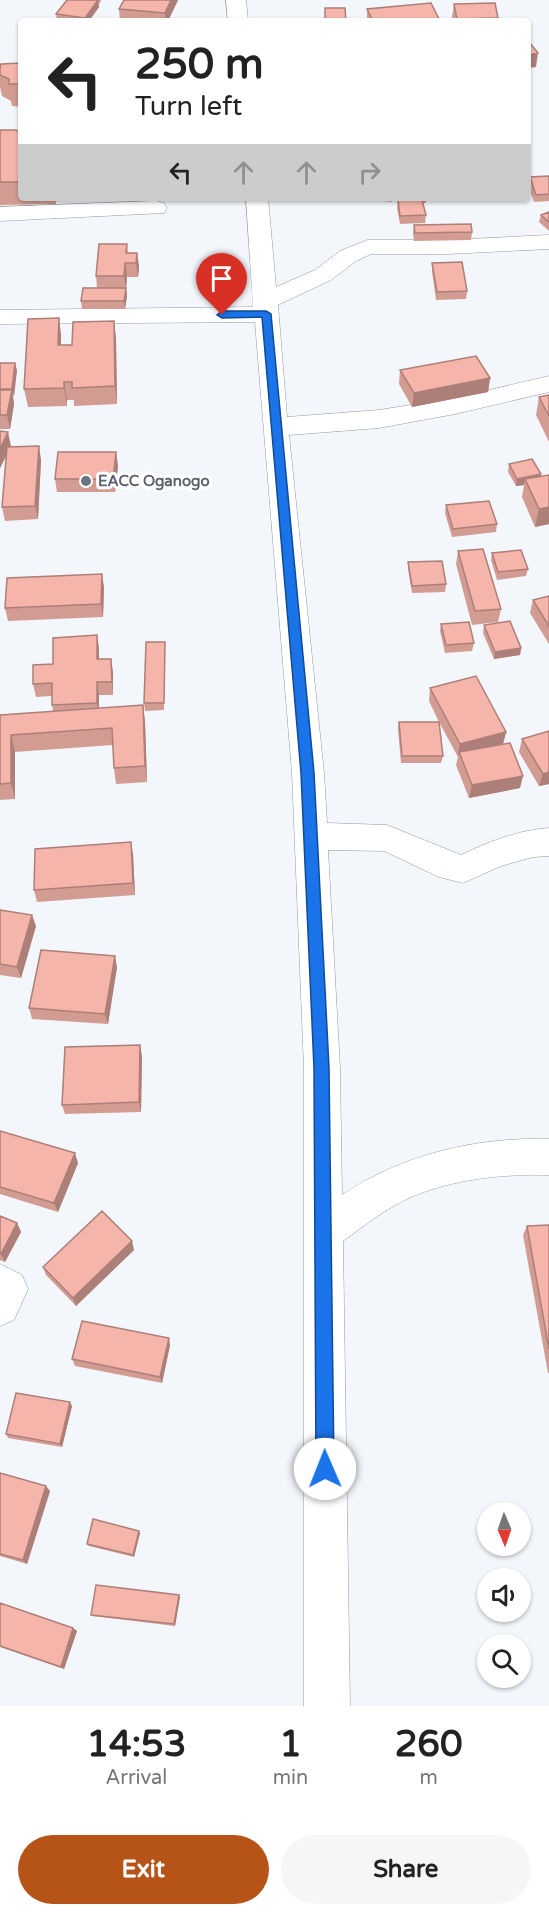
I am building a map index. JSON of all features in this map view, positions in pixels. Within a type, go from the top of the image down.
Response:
[{"type":"street","points":[[236,0],[238,18]]},
{"type":"street","points":[[257,201],[275,427],[308,773],[322,1068],[327,1706]]},
{"type":"street","points":[[0,214],[156,208]]},
{"type":"street","points":[[0,317],[266,308],[323,275],[348,256],[367,247],[549,242]]},
{"type":"street","points":[[275,427],[379,419],[455,406],[549,384]]},
{"type":"street","points":[[311,836],[387,838],[451,867],[463,869],[492,855],[533,843],[549,842]]},
{"type":"street","points":[[322,1233],[377,1195],[438,1168],[528,1156],[549,1157]]},
{"type":"street","points":[[0,1284],[8,1288],[0,1306]]},
{"type":"building","points":[[67,0],[98,0],[85,18],[56,14]]},
{"type":"building","points":[[124,0],[171,0],[165,13],[119,9]]},
{"type":"building","points":[[431,3],[438,18],[372,18],[367,9]]},
{"type":"building","points":[[495,3],[498,18],[457,18],[454,4]]},
{"type":"building","points":[[325,8],[345,8],[346,18],[325,18]]},
{"type":"building","points":[[531,44],[538,53],[531,54]]},
{"type":"building","points":[[18,63],[18,84],[9,84],[9,79],[0,75],[1,64]]},
{"type":"building","points":[[0,130],[16,130],[18,132],[18,182],[0,182]]},
{"type":"building","points":[[549,176],[549,194],[536,195],[531,177]]},
{"type":"building","points":[[398,201],[422,201],[426,215],[400,216]]},
{"type":"building","points":[[549,212],[549,222],[541,215]]},
{"type":"building","points":[[471,224],[472,232],[415,233],[414,225]]},
{"type":"building","points":[[99,244],[127,244],[126,253],[137,253],[136,263],[125,263],[124,276],[96,276]]},
{"type":"building","points":[[462,262],[467,291],[437,292],[432,263]]},
{"type":"building","points":[[83,288],[126,288],[124,301],[81,301]]},
{"type":"building","points":[[59,318],[58,345],[72,345],[73,322],[114,321],[115,386],[72,388],[72,382],[64,382],[64,388],[24,389],[28,319]]},
{"type":"building","points":[[476,356],[490,378],[414,393],[400,370]]},
{"type":"building","points":[[0,363],[15,363],[12,389],[0,389]]},
{"type":"building","points":[[0,390],[12,390],[7,415],[0,415]]},
{"type":"building","points":[[549,395],[549,416],[539,397]]},
{"type":"building","points":[[0,431],[8,432],[0,449]]},
{"type":"building","points":[[39,446],[35,506],[2,507],[7,447]]},
{"type":"building","points":[[58,452],[116,452],[113,479],[55,479]]},
{"type":"building","points":[[532,459],[541,474],[517,479],[509,464]]},
{"type":"building","points":[[549,475],[549,507],[539,509],[525,479]]},
{"type":"building","points":[[489,501],[497,524],[453,529],[446,505]]},
{"type":"building","points":[[483,549],[501,609],[475,611],[458,551]]},
{"type":"building","points":[[521,550],[528,569],[498,572],[492,553]]},
{"type":"building","points":[[442,561],[446,584],[412,586],[408,562]]},
{"type":"building","points":[[102,574],[101,604],[5,608],[7,578]]},
{"type":"building","points":[[549,596],[549,626],[533,600]]},
{"type":"building","points":[[510,621],[521,648],[495,652],[484,625]]},
{"type":"building","points":[[469,622],[474,643],[446,645],[441,624]]},
{"type":"building","points":[[97,635],[97,659],[111,659],[112,682],[97,682],[97,703],[52,705],[52,683],[33,684],[33,665],[53,664],[53,638]]},
{"type":"building","points":[[146,642],[165,642],[164,703],[144,703]]},
{"type":"building","points":[[476,676],[506,732],[460,744],[430,688]]},
{"type":"building","points":[[143,705],[145,766],[114,768],[112,728],[11,735],[11,783],[0,784],[0,715]]},
{"type":"building","points":[[399,722],[439,722],[443,756],[402,756]]},
{"type":"building","points":[[549,731],[549,772],[543,774],[522,739]]},
{"type":"building","points":[[510,743],[523,776],[472,785],[459,752]]},
{"type":"building","points":[[131,842],[133,883],[34,890],[35,849]]},
{"type":"building","points":[[0,910],[32,915],[17,967],[0,964]]},
{"type":"building","points":[[41,950],[115,956],[105,1014],[29,1008]]},
{"type":"building","points":[[140,1045],[139,1102],[62,1105],[65,1047]]},
{"type":"building","points":[[0,1131],[75,1153],[54,1203],[0,1187]]},
{"type":"building","points":[[102,1211],[132,1241],[73,1298],[43,1267]]},
{"type":"building","points":[[0,1216],[17,1223],[1,1254],[0,1254]]},
{"type":"building","points":[[549,1225],[549,1349],[527,1226]]},
{"type":"building","points":[[82,1321],[169,1338],[160,1377],[72,1359]]},
{"type":"building","points":[[16,1393],[70,1402],[60,1444],[6,1434]]},
{"type":"building","points":[[0,1473],[46,1486],[23,1560],[0,1554]]},
{"type":"building","points":[[93,1519],[139,1531],[133,1555],[87,1544]]},
{"type":"building","points":[[96,1585],[179,1595],[174,1624],[91,1615]]},
{"type":"building","points":[[0,1603],[73,1628],[61,1667],[0,1646]]},
{"type":"place","name":"EACC Oganogo","points":[[86,481]]},
{"type":"route","points":[[222,315],[266,314],[308,773],[322,1068],[325,1469]]}]
